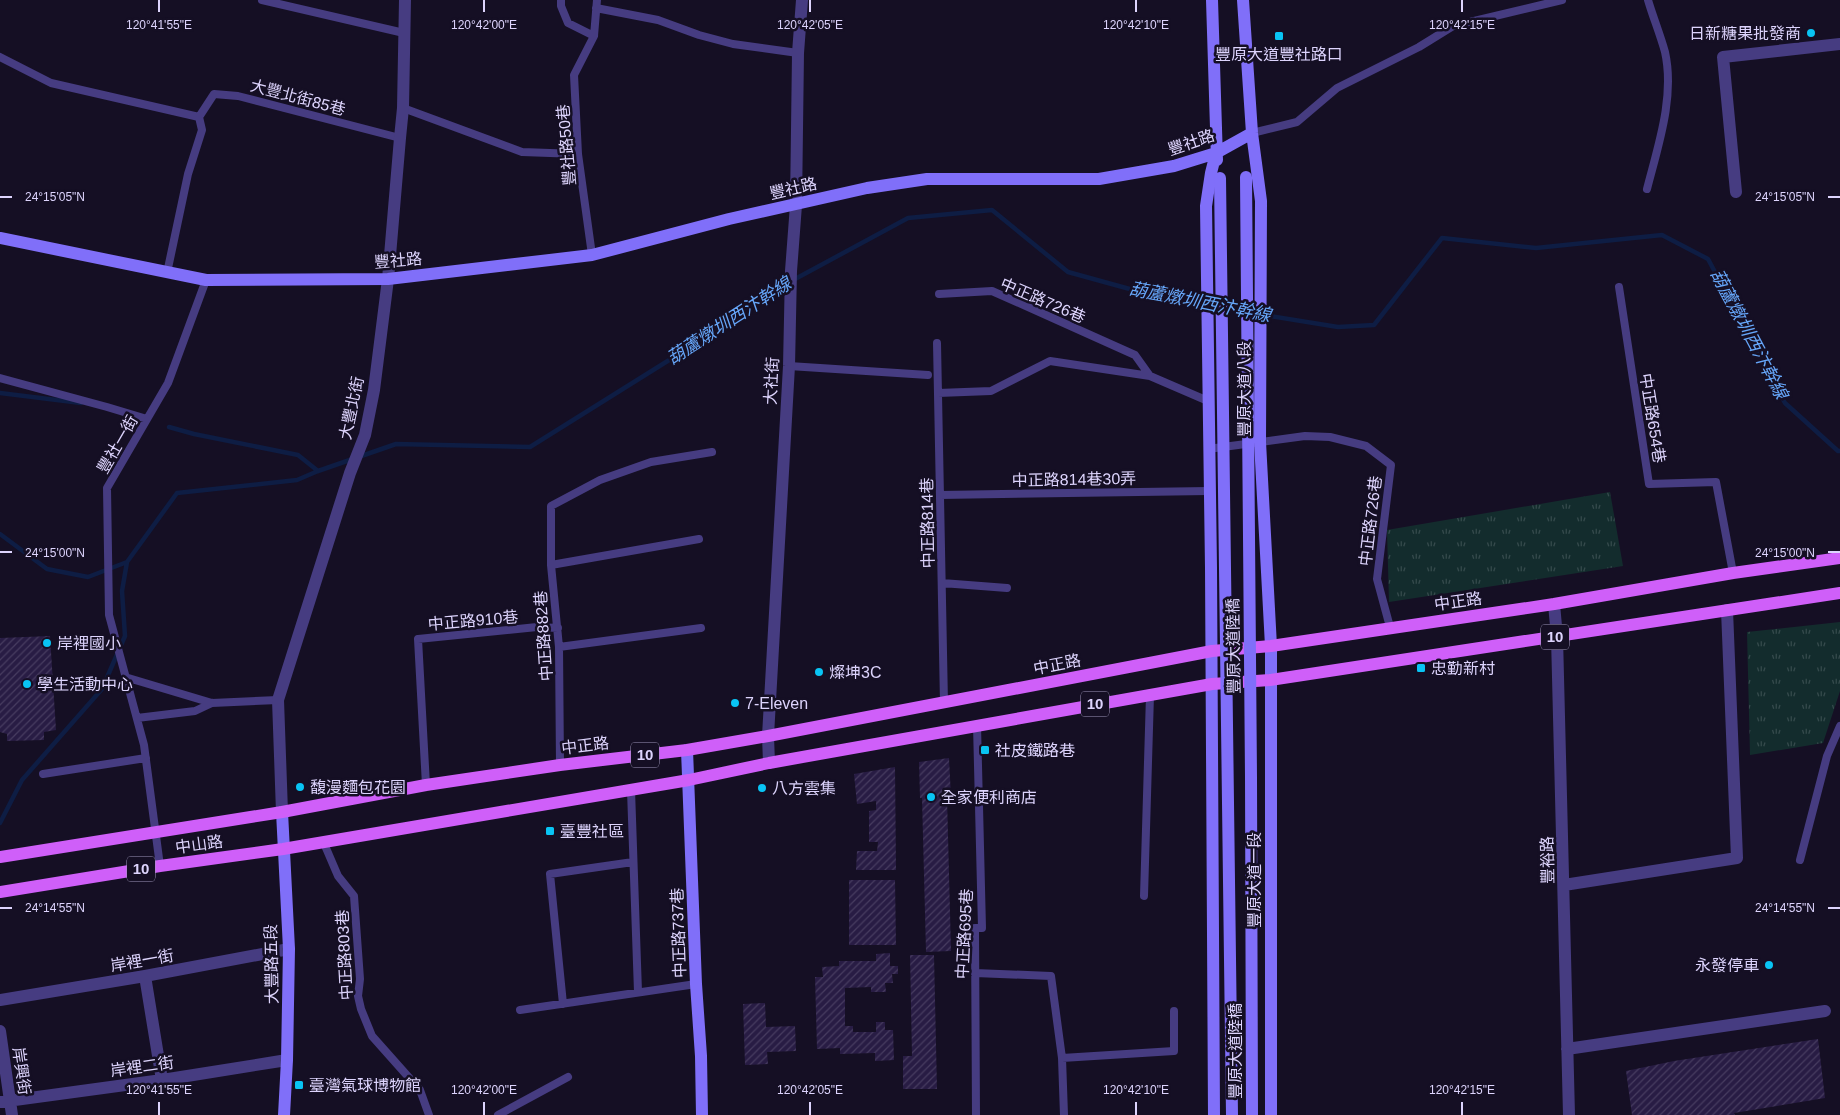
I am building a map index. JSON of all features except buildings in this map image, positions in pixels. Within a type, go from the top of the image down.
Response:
[{"type":"main road","name":"中正路","points":[[282,812],[426,785],[560,765],[687,750],[768,736],[1212,651],[1271,646],[1554,604],[1733,573],[1840,558]]},
{"type":"main road","name":"10","points":[[283,849],[688,780],[768,763],[1212,684],[1270,680],[1840,592]]},
{"type":"main road","name":"中山路","points":[[0,857],[282,812]]},
{"type":"main road","name":"中山路","points":[[0,892],[160,866],[283,849]]},
{"type":"street","name":"大豐北街","points":[[282,812],[278,700],[350,473],[365,436],[374,390],[388,279],[403,108],[404,0]]},
{"type":"street","name":"大社街","points":[[768,763],[789,366],[791,271],[796,205],[798,53],[802,0]]},
{"type":"street","points":[[1212,0],[1216,153],[1206,206],[1212,651],[1214,1115]]},
{"type":"street","name":"豐原大道八段","points":[[1243,0],[1252,133],[1261,201],[1260,442],[1271,646]]},
{"type":"street","points":[[1736,192],[1723,57],[1840,44]]},
{"type":"street","name":"豐社路","points":[[0,238],[206,280],[388,279],[592,255],[729,219],[867,188],[927,179],[1098,179],[1174,166],[1216,153],[1252,133]]},
{"type":"street","name":"豐原大道八段","points":[[1246,177],[1252,133]]},
{"type":"street","name":"豐原大道陸橋","points":[[1216,153],[1220,178],[1232,1115]]},
{"type":"street","name":"豐原大道陸橋","points":[[1246,177],[1252,1115]]},
{"type":"street","name":"豐裕路","points":[[1554,604],[1558,637],[1569,1115]]},
{"type":"street","points":[[1564,885],[1737,858],[1727,610]]},
{"type":"street","name":"豐原大道一段","points":[[1271,646],[1271,1115]]},
{"type":"street","name":"中正路737巷","points":[[687,750],[696,984],[702,1056],[702,1115]]},
{"type":"street","name":"大豐路五段","points":[[282,812],[289,949],[284,1115]]},
{"type":"street","name":"岸裡一街","points":[[0,1000],[145,976],[289,949]]},
{"type":"street","points":[[145,976],[162,1080]]},
{"type":"street","points":[[1567,1049],[1825,1011]]},
{"type":"street","name":"岸興街","points":[[0,1031],[5,1101],[12,1115]]},
{"type":"street","name":"岸裡二街","points":[[5,1101],[162,1080],[287,1060]]},
{"type":"lane","points":[[262,0],[404,33]]},
{"type":"lane","points":[[561,0],[561,6],[568,23],[594,36],[596,4],[658,20],[699,35],[733,44],[798,53]]},
{"type":"lane","name":"豐社路","points":[[1252,133],[1297,122],[1336,88],[1419,47],[1453,26],[1562,0]]},
{"type":"lane","points":[[1647,189],[1665,116],[1668,78],[1665,53],[1648,0]]},
{"type":"lane","name":"豐社路50巷","points":[[592,255],[578,154],[574,75],[594,36]]},
{"type":"lane","points":[[0,56],[51,83],[199,117],[202,130],[188,174],[167,273]]},
{"type":"lane","name":"大豐北街85巷","points":[[199,117],[214,94],[238,96],[400,138]]},
{"type":"lane","points":[[403,108],[522,152],[578,154]]},
{"type":"lane","name":"豐社一街","points":[[160,866],[144,745],[110,615],[107,488],[168,383],[206,280]]},
{"type":"lane","name":"中正路654巷","points":[[1619,287],[1649,484],[1716,482],[1733,573]]},
{"type":"lane","name":"中正路726巷","points":[[939,294],[992,292],[1135,355],[1150,376]]},
{"type":"lane","name":"中正路814巷","points":[[937,343],[944,703]]},
{"type":"lane","points":[[938,393],[991,391],[1050,360],[1150,376],[1208,401]]},
{"type":"lane","points":[[789,366],[928,375]]},
{"type":"lane","points":[[0,378],[147,419]]},
{"type":"lane","name":"中正路726巷","points":[[1260,442],[1305,436],[1330,437],[1366,446],[1392,465],[1377,579],[1390,627]]},
{"type":"lane","points":[[1208,449],[1260,442]]},
{"type":"lane","name":"中正路882巷","points":[[560,765],[559,646],[551,565],[551,506],[600,480],[650,462],[712,452]]},
{"type":"lane","name":"中正路814巷30弄","points":[[940,495],[1210,491]]},
{"type":"lane","points":[[551,565],[699,539]]},
{"type":"lane","points":[[942,583],[1007,588]]},
{"type":"lane","name":"中正路910巷","points":[[426,785],[418,639],[538,627],[558,628]]},
{"type":"lane","points":[[559,646],[701,628]]},
{"type":"lane","points":[[125,677],[212,703],[278,700]]},
{"type":"lane","points":[[1144,896],[1150,695]]},
{"type":"lane","points":[[137,718],[195,711],[212,703]]},
{"type":"lane","name":"中正路695巷","points":[[976,1115],[975,928],[982,928],[977,725]]},
{"type":"lane","points":[[1800,860],[1826,756],[1840,726]]},
{"type":"lane","points":[[43,774],[146,758]]},
{"type":"lane","points":[[631,790],[638,992]]},
{"type":"lane","name":"中正路803巷","points":[[323,841],[338,876],[354,896],[360,978],[358,996],[361,1009],[372,1036],[420,1090],[429,1115]]},
{"type":"lane","points":[[563,1004],[550,874],[633,862]]},
{"type":"lane","points":[[975,973],[1051,976],[1062,1058],[1064,1115]]},
{"type":"lane","points":[[520,1010],[696,984]]},
{"type":"lane","points":[[1062,1058],[1174,1051],[1174,1011]]},
{"type":"lane","points":[[498,1115],[568,1076]]},
{"type":"green space","points":[[1610,492],[1623,566],[1389,602],[1387,530]]},
{"type":"green space","points":[[1840,622],[1840,691],[1823,743],[1750,755],[1747,632]]},
{"type":"waterway","name":"葫蘆燉圳西汴幹線","points":[[0,823],[22,780],[102,689],[125,636],[122,591],[127,562],[177,493],[297,480],[396,444],[530,447],[682,352],[760,298],[908,218],[992,210],[1068,272],[1166,299],[1338,327],[1374,325],[1442,238],[1536,248],[1662,235],[1708,259],[1785,403],[1840,451]]},
{"type":"waterway","points":[[0,393],[81,403]]},
{"type":"waterway","points":[[169,427],[194,434],[298,455],[318,471]]},
{"type":"waterway","points":[[0,534],[47,569],[88,577],[127,562]]},
{"type":"place","name":"日新糖果批發商","points":[[1811,33]]},
{"type":"place","name":"豐原大道豐社路口","points":[[1279,36]]},
{"type":"place","name":"岸裡國小","points":[[47,643]]},
{"type":"place","name":"忠勤新村","points":[[1421,668]]},
{"type":"place","name":"燦坤3C","points":[[819,672]]},
{"type":"place","name":"學生活動中心","points":[[27,684]]},
{"type":"place","name":"7-Eleven","points":[[735,703]]},
{"type":"place","name":"社皮鐵路巷","points":[[985,750]]},
{"type":"place","name":"馥漫麵包花園","points":[[300,787]]},
{"type":"place","name":"八方雲集","points":[[762,788]]},
{"type":"place","name":"全家便利商店","points":[[931,797]]},
{"type":"place","name":"臺豐社區","points":[[550,831]]},
{"type":"place","name":"永發停車","points":[[1769,965]]},
{"type":"place","name":"臺灣氣球博物館","points":[[299,1085]]}]
